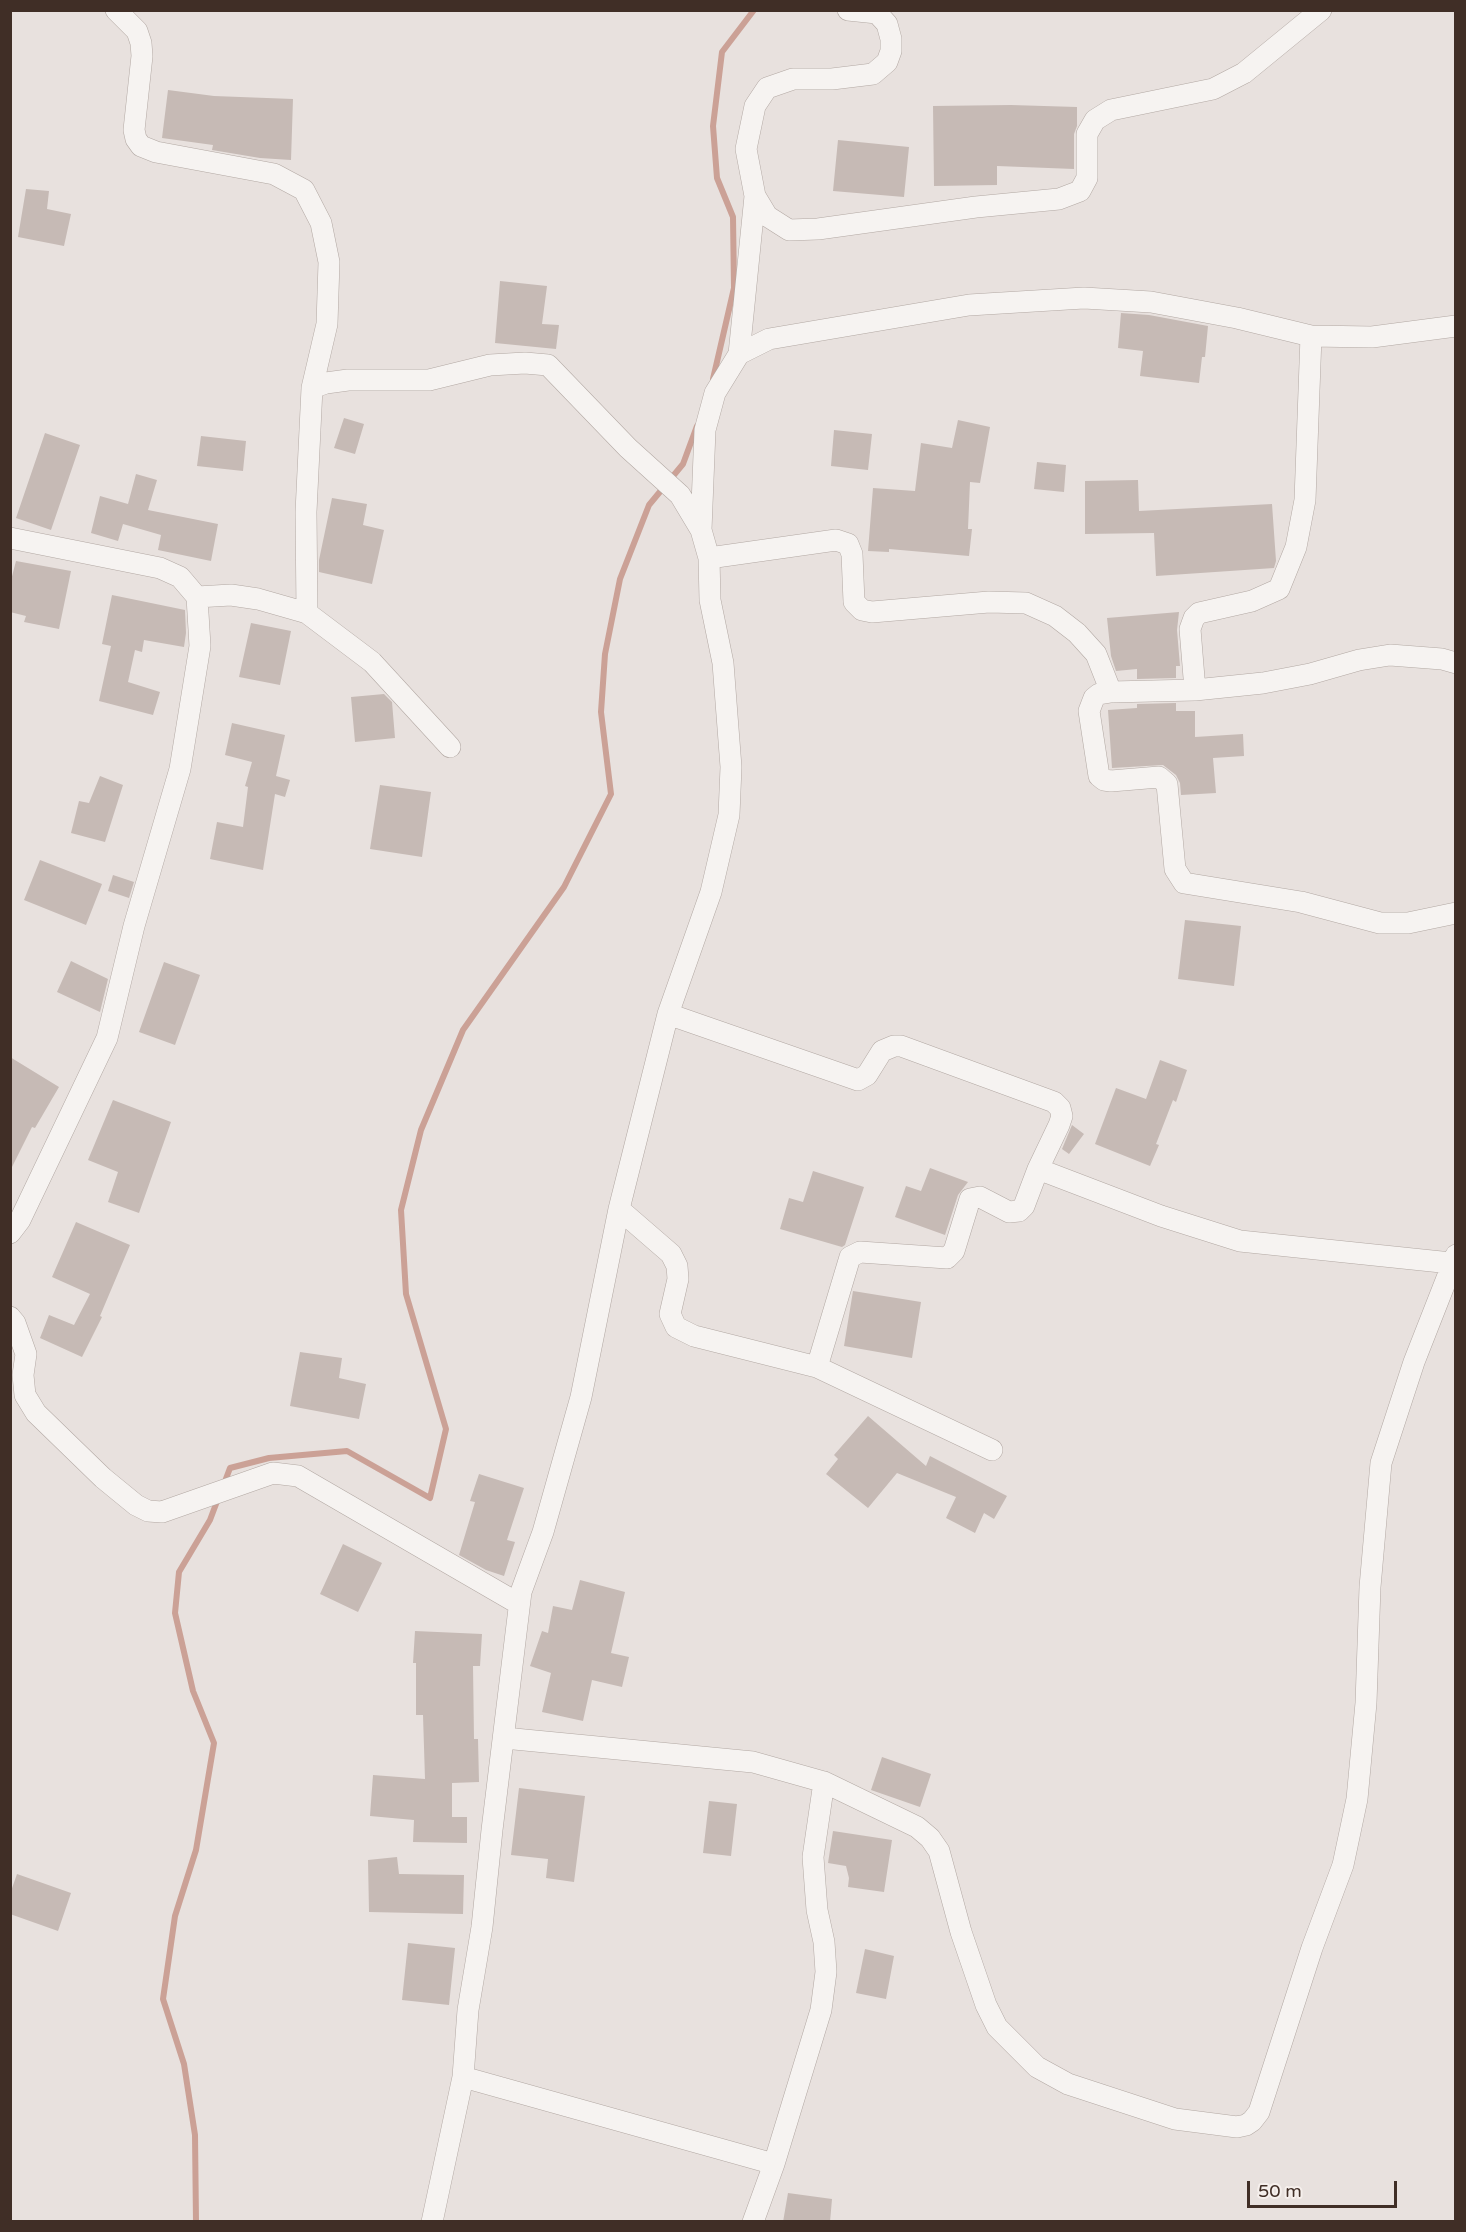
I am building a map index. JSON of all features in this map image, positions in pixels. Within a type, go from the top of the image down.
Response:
[{"type":"street","points":[[116,10],[136,31],[141,43],[142,56],[134,130],[141,146],[156,152],[274,174],[304,190],[321,223],[329,262],[327,324],[312,388],[306,512],[307,613]]},
{"type":"street","points":[[701,530],[705,430],[715,393],[739,354],[755,195],[747,149],[755,106],[767,88],[793,79],[832,79],[873,74],[887,62],[891,51],[891,39],[886,24],[877,12],[848,10]]},
{"type":"street","points":[[755,195],[767,216],[789,230],[818,229],[976,207],[1059,199],[1080,191],[1087,178],[1087,134],[1095,120],[1111,110],[1213,89],[1244,73],[1321,10]]},
{"type":"street","points":[[739,354],[769,339],[874,320],[969,305],[1084,298],[1151,302],[1237,318],[1311,336],[1372,337],[1455,326]]},
{"type":"street","points":[[1195,690],[1190,629],[1194,618],[1199,613],[1252,601],[1279,589],[1296,547],[1305,500],[1311,336]]},
{"type":"street","points":[[312,388],[326,383],[348,381],[429,380],[490,365],[525,363],[548,365],[628,448],[680,495],[701,530],[709,558],[710,600],[723,663],[731,767],[729,815],[711,892],[668,1014],[619,1209],[581,1397],[543,1532],[521,1592],[482,1927],[468,2010],[463,2077],[432,2222]]},
{"type":"street","points":[[10,538],[160,568],[180,577],[197,597],[200,646],[180,769],[134,926],[107,1038],[20,1220],[10,1233]]},
{"type":"street","points":[[709,558],[836,540],[848,544],[852,554],[854,602],[862,610],[872,612],[989,602],[1026,603],[1055,616],[1077,633],[1096,654],[1111,692]]},
{"type":"street","points":[[197,597],[231,596],[258,599],[307,613],[372,662],[450,747]]},
{"type":"street","points":[[1455,663],[1442,659],[1390,656],[1359,660],[1310,674],[1263,683],[1195,690],[1111,692],[1099,694],[1094,698],[1089,711],[1099,777],[1111,781],[1159,777],[1167,784],[1176,869],[1184,883],[1301,902],[1380,922],[1408,922],[1455,913]]},
{"type":"street","points":[[668,1014],[858,1080],[867,1075],[882,1052],[894,1046],[901,1046],[1054,1102],[1060,1108],[1062,1116],[1024,1206],[1019,1211],[1009,1212],[980,1197],[970,1199],[954,1251],[947,1258],[860,1252],[850,1257],[818,1367]]},
{"type":"street","points":[[504,1738],[753,1762],[824,1782],[917,1827],[930,1838],[939,1851],[961,1932],[986,2005],[998,2027],[1037,2067],[1068,2084],[1176,2119],[1237,2127],[1252,2121],[1259,2112],[1312,1948],[1343,1865],[1358,1788],[1366,1703],[1370,1587],[1381,1463],[1414,1362],[1453,1259],[1240,1241],[1161,1216],[1038,1169]]},
{"type":"street","points":[[619,1209],[671,1254],[677,1266],[678,1279],[670,1314],[676,1327],[694,1336],[818,1367],[992,1450]]},
{"type":"street","points":[[10,1317],[15,1323],[26,1354],[23,1375],[25,1395],[36,1413],[103,1478],[136,1505],[148,1511],[162,1512],[273,1473],[298,1476],[519,1604]]},
{"type":"street","points":[[753,2222],[774,2164],[821,2010],[825,1981],[824,1942],[817,1910],[813,1857],[824,1782]]},
{"type":"street","points":[[463,2077],[774,2164]]},
{"type":"building","points":[[168,90],[214,96],[293,99],[291,160],[260,158],[212,150],[213,145],[162,138]]},
{"type":"building","points":[[933,106],[1077,107],[1074,169],[997,166],[997,185],[934,186]]},
{"type":"building","points":[[838,140],[909,147],[904,197],[833,191]]},
{"type":"building","points":[[26,189],[49,191],[47,209],[71,214],[64,246],[18,237]]},
{"type":"building","points":[[500,281],[547,286],[542,324],[559,325],[556,349],[495,343]]},
{"type":"building","points":[[1121,313],[1149,315],[1208,326],[1205,357],[1202,357],[1199,383],[1140,376],[1143,351],[1118,348]]},
{"type":"building","points":[[344,418],[364,424],[355,454],[334,448]]},
{"type":"building","points":[[958,420],[990,427],[980,483],[970,482],[968,529],[972,529],[969,556],[889,549],[889,552],[868,551],[873,488],[915,491],[921,443],[952,448]]},
{"type":"building","points":[[834,430],[872,434],[868,470],[831,466]]},
{"type":"building","points":[[45,433],[80,445],[51,530],[16,518]]},
{"type":"building","points":[[201,436],[246,441],[243,471],[197,466]]},
{"type":"building","points":[[1037,462],[1066,465],[1064,492],[1034,489]]},
{"type":"building","points":[[136,474],[157,480],[148,510],[218,524],[211,561],[158,550],[161,535],[123,524],[118,541],[91,533],[100,496],[128,504]]},
{"type":"building","points":[[1138,480],[1139,511],[1272,504],[1276,561],[1274,568],[1156,576],[1154,533],[1085,534],[1085,481]]},
{"type":"building","points":[[332,498],[367,504],[363,525],[384,530],[372,584],[319,572],[319,560]]},
{"type":"building","points":[[16,561],[71,571],[59,629],[24,622],[26,616],[10,612],[10,584]]},
{"type":"building","points":[[112,595],[185,610],[184,647],[144,640],[142,652],[135,650],[128,682],[160,692],[153,715],[99,701],[111,646],[102,644]]},
{"type":"building","points":[[1179,612],[1177,630],[1180,666],[1176,666],[1176,678],[1137,679],[1137,669],[1116,671],[1111,656],[1107,618]]},
{"type":"building","points":[[251,623],[291,631],[280,685],[239,677]]},
{"type":"building","points":[[384,694],[392,702],[395,738],[355,742],[351,697]]},
{"type":"building","points":[[1176,703],[1176,711],[1195,711],[1195,737],[1243,734],[1244,756],[1213,758],[1216,793],[1181,795],[1180,783],[1176,775],[1163,765],[1112,768],[1108,710],[1137,708],[1137,704]]},
{"type":"building","points":[[232,723],[285,735],[276,776],[290,780],[285,797],[275,794],[263,870],[210,859],[217,822],[243,827],[248,787],[245,786],[252,762],[225,755]]},
{"type":"building","points":[[100,776],[123,785],[105,842],[71,833],[79,801],[89,803]]},
{"type":"building","points":[[380,785],[431,792],[422,857],[370,849]]},
{"type":"building","points":[[40,860],[102,884],[86,925],[24,900]]},
{"type":"building","points":[[113,875],[134,882],[129,898],[108,891]]},
{"type":"building","points":[[1185,920],[1241,926],[1234,986],[1178,979]]},
{"type":"building","points":[[71,961],[108,979],[100,1012],[57,992]]},
{"type":"building","points":[[164,962],[200,975],[175,1045],[139,1032]]},
{"type":"building","points":[[10,1057],[59,1087],[35,1128],[32,1127],[10,1171]]},
{"type":"building","points":[[1160,1060],[1187,1070],[1176,1102],[1173,1100],[1156,1144],[1159,1145],[1150,1166],[1095,1144],[1116,1088],[1146,1099]]},
{"type":"building","points":[[113,1100],[171,1122],[139,1213],[108,1202],[118,1172],[88,1160]]},
{"type":"building","points":[[1072,1125],[1084,1134],[1069,1154],[1062,1149]]},
{"type":"building","points":[[930,1168],[968,1182],[958,1195],[945,1235],[895,1217],[906,1186],[921,1191]]},
{"type":"building","points":[[813,1171],[864,1187],[845,1245],[842,1247],[780,1229],[789,1198],[803,1202]]},
{"type":"building","points":[[76,1222],[130,1245],[100,1316],[102,1317],[82,1357],[40,1338],[49,1315],[74,1325],[90,1294],[52,1277]]},
{"type":"building","points":[[853,1291],[921,1302],[912,1358],[844,1346]]},
{"type":"building","points":[[300,1352],[342,1358],[339,1378],[366,1384],[359,1419],[290,1406]]},
{"type":"building","points":[[868,1416],[926,1466],[930,1456],[1007,1496],[994,1519],[984,1513],[975,1533],[946,1518],[956,1497],[897,1473],[868,1508],[826,1474],[838,1459],[834,1455]]},
{"type":"building","points":[[479,1474],[524,1488],[507,1540],[515,1542],[504,1576],[486,1570],[459,1555],[475,1502],[470,1501]]},
{"type":"building","points":[[343,1544],[382,1563],[358,1612],[320,1594]]},
{"type":"building","points":[[580,1580],[625,1592],[611,1653],[629,1657],[622,1687],[592,1680],[583,1721],[542,1712],[551,1673],[530,1666],[542,1631],[548,1633],[553,1606],[572,1610]]},
{"type":"building","points":[[415,1631],[482,1634],[480,1666],[473,1666],[474,1739],[478,1739],[479,1782],[452,1783],[452,1817],[467,1817],[467,1843],[413,1842],[414,1820],[370,1816],[373,1775],[425,1779],[423,1715],[416,1715],[416,1663],[413,1663]]},
{"type":"building","points":[[882,1757],[931,1774],[920,1807],[871,1790]]},
{"type":"building","points":[[519,1788],[585,1796],[574,1882],[546,1878],[548,1859],[511,1855]]},
{"type":"building","points":[[709,1801],[737,1804],[731,1856],[703,1853]]},
{"type":"building","points":[[833,1831],[892,1840],[884,1892],[848,1887],[849,1878],[846,1866],[828,1863]]},
{"type":"building","points":[[397,1857],[399,1874],[464,1875],[463,1914],[369,1912],[368,1860]]},
{"type":"building","points":[[17,1874],[71,1893],[58,1931],[10,1914],[10,1894]]},
{"type":"building","points":[[408,1943],[455,1948],[449,2005],[402,2000]]},
{"type":"building","points":[[865,1949],[894,1956],[886,1999],[856,1993]]},
{"type":"building","points":[[788,2193],[832,2199],[830,2222],[783,2222]]},
{"type":"waterway","points":[[713,379],[734,288],[733,217],[717,178],[713,126],[722,52],[754,10]]},
{"type":"waterway","points":[[224,1484],[230,1468],[269,1458],[347,1451],[430,1498],[446,1429],[406,1294],[401,1210],[421,1130],[463,1030],[564,887],[611,794],[601,712],[605,654],[620,579],[649,505],[683,464],[697,426]]},
{"type":"waterway","points":[[196,2222],[195,2135],[184,2064],[163,1999],[175,1916],[196,1850],[214,1743],[193,1691],[175,1613],[179,1572],[210,1520],[219,1496]]}]
